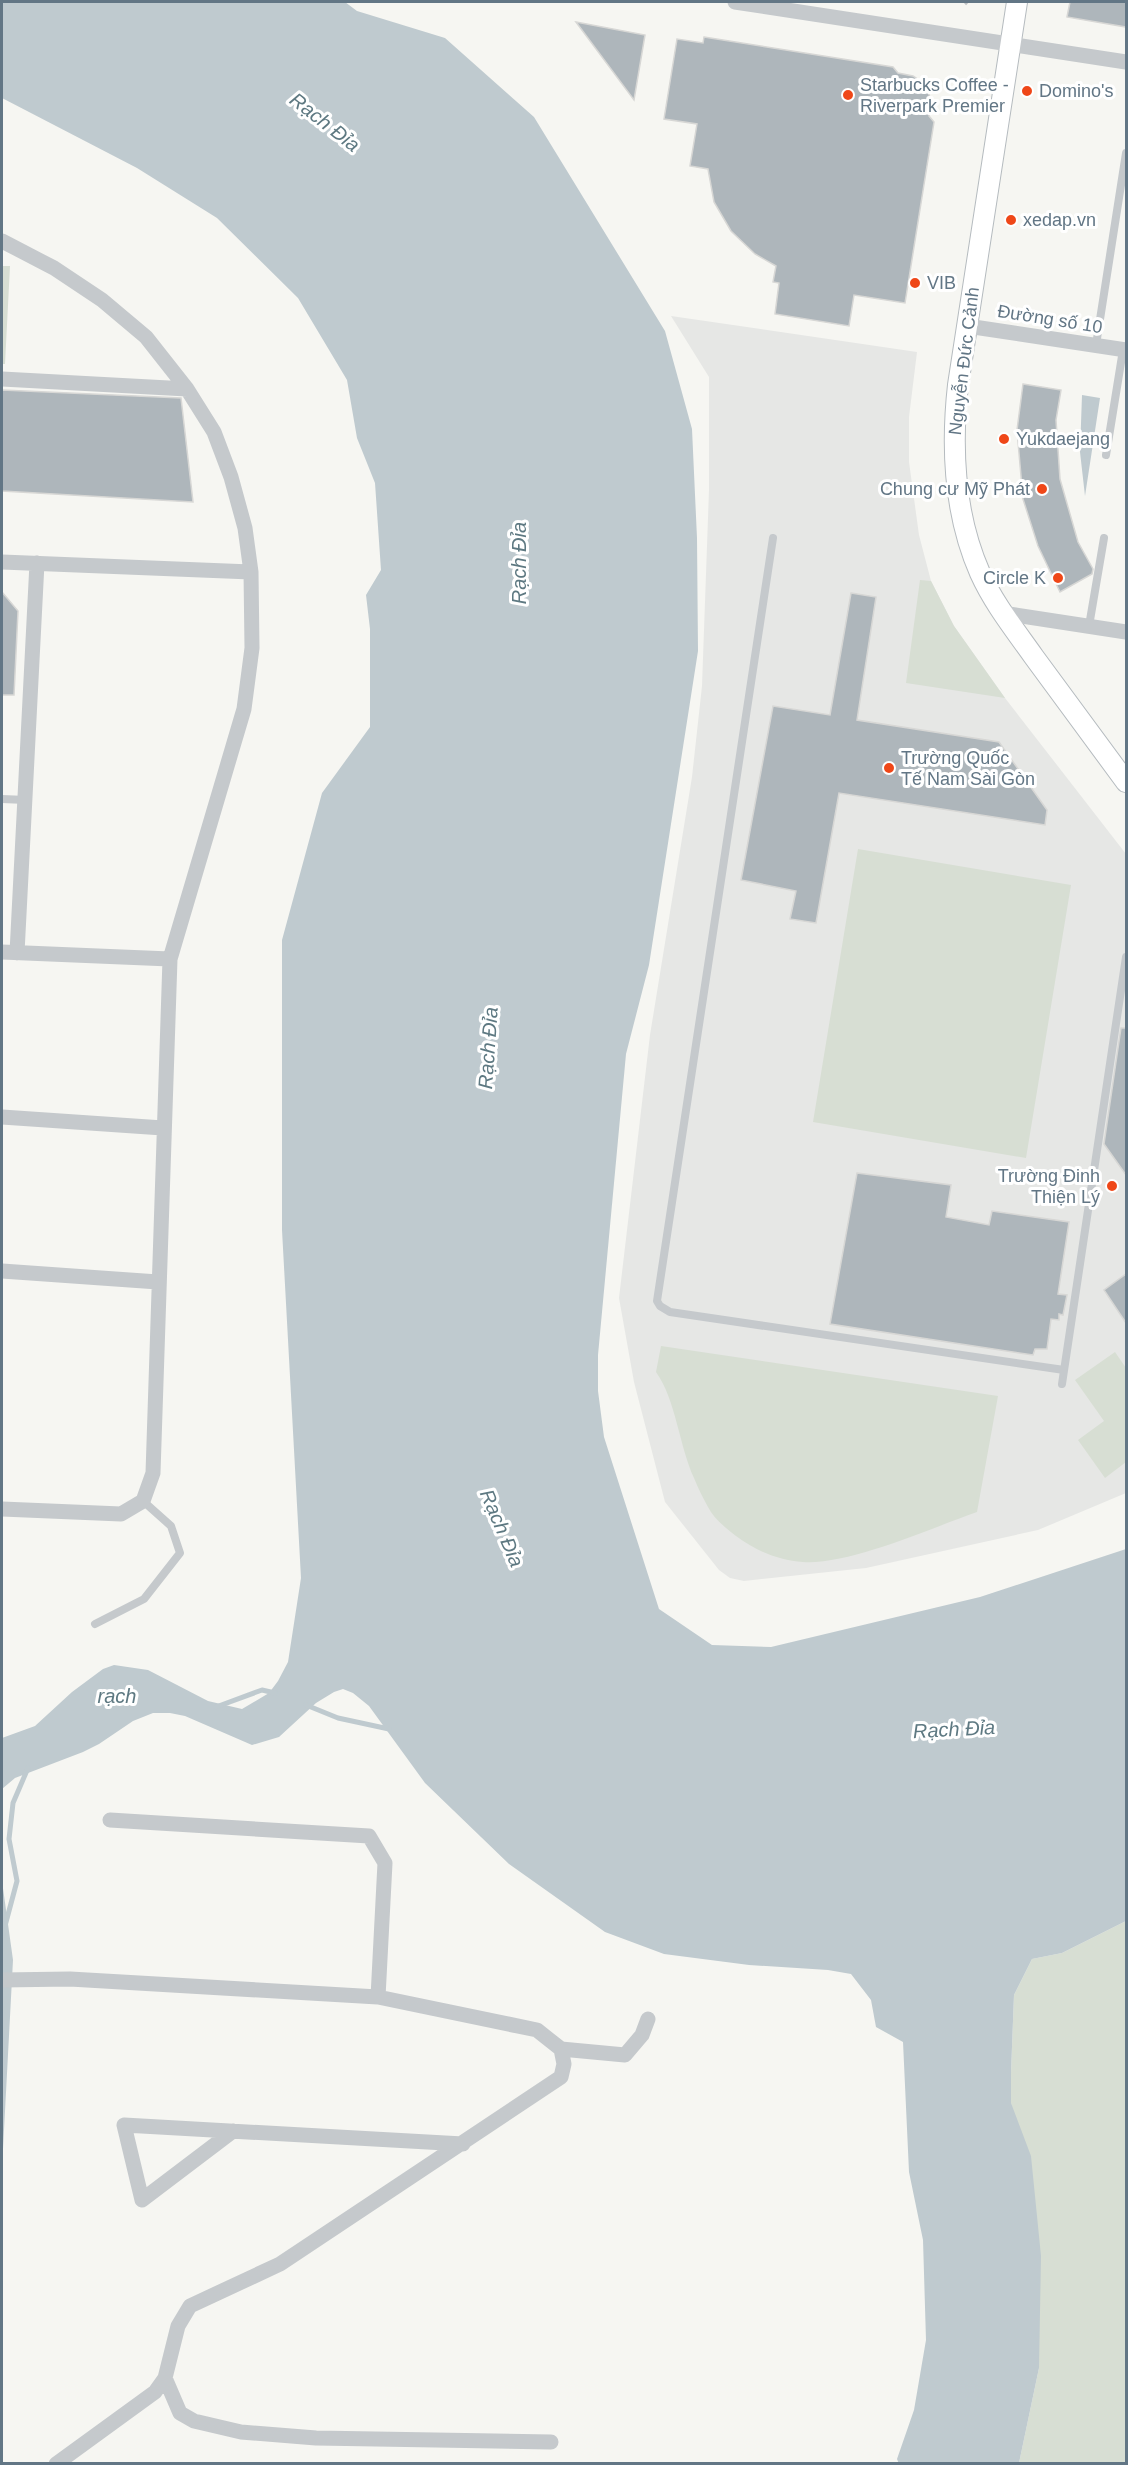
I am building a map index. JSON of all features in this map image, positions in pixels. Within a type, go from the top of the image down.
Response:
[{"type":"main road","name":"Nguyễn Đức Cảnh","points":[[1017,2],[967,326],[954,434],[957,484],[972,550],[1002,613],[1126,782]]},
{"type":"street","points":[[735,2],[1126,62]]},
{"type":"street","points":[[2,241],[54,268],[102,300],[147,337],[187,389],[213,432],[231,477],[245,528],[251,572],[252,648],[243,709],[170,959],[153,1473],[143,1501],[121,1514],[2,1509]]},
{"type":"street","name":"Đường số 10","points":[[967,326],[1125,350]]},
{"type":"street","points":[[2,379],[187,389]]},
{"type":"street","points":[[2,562],[251,572]]},
{"type":"street","points":[[37,563],[26,800],[9,952],[170,959]]},
{"type":"street","points":[[1002,613],[1126,632]]},
{"type":"street","points":[[2,1117],[163,1128]]},
{"type":"street","points":[[2,1271],[159,1282]]},
{"type":"street","points":[[110,1820],[369,1836],[385,1863],[378,1997]]},
{"type":"street","points":[[2,1980],[70,1979],[378,1997],[537,2030],[561,2049],[625,2055],[642,2035],[648,2019]]},
{"type":"street","points":[[56,2463],[155,2392],[165,2378],[178,2326],[190,2306],[280,2264],[561,2077],[564,2064],[561,2049]]},
{"type":"street","points":[[233,2131],[142,2200],[124,2124],[463,2144]]},
{"type":"street","points":[[165,2378],[180,2413],[194,2421],[241,2432],[316,2438],[552,2442]]},
{"type":"lane","points":[[1096,345],[1126,153]]},
{"type":"lane","points":[[1106,455],[1125,350]]},
{"type":"lane","points":[[773,538],[657,1301],[660,1306],[670,1312],[1064,1370]]},
{"type":"lane","points":[[1089,626],[1104,538]]},
{"type":"lane","points":[[2,799],[26,800]]},
{"type":"lane","points":[[1062,1384],[1126,957]]},
{"type":"lane","points":[[95,1624],[144,1599],[180,1553],[171,1526],[143,1501]]},
{"type":"path","points":[[965,2],[969,6]]},
{"type":"shaded area","points":[[2,266],[10,266],[5,364],[2,364]]},
{"type":"shaded area","points":[[671,316],[917,352],[909,417],[909,462],[919,535],[931,581],[954,626],[1005,698],[1126,854],[1126,1493],[1038,1530],[866,1568],[744,1581],[730,1578],[719,1570],[665,1502],[634,1382],[619,1298],[650,1035],[692,777],[702,686],[709,490],[709,377]]},
{"type":"shaded area","points":[[920,580],[931,581],[954,626],[1005,698],[906,683]]},
{"type":"shaded area","points":[[858,849],[1071,885],[1026,1158],[813,1122]]},
{"type":"shaded area","points":[[661,1346],[998,1396],[977,1512],[914,1536],[844,1558],[803,1562],[768,1554],[751,1546],[717,1519],[697,1485],[673,1409],[656,1372]]},
{"type":"shaded area","points":[[1115,1352],[1126,1368],[1126,1462],[1105,1478],[1078,1440],[1104,1421],[1075,1380]]},
{"type":"shaded area","points":[[1126,1921],[1126,2463],[1019,2463],[1039,2368],[1011,2103],[1014,1995],[1032,1959],[1062,1953]]},
{"type":"water","points":[[2,2],[345,2],[357,11],[445,38],[534,117],[665,331],[692,429],[697,538],[698,651],[649,965],[626,1054],[598,1355],[598,1391],[604,1437],[659,1609],[712,1645],[771,1647],[980,1597],[1126,1549],[1126,1921],[1062,1953],[1032,1959],[1014,1995],[1011,2103],[1031,2156],[1041,2256],[1039,2368],[1019,2463],[899,2464],[897,2459],[914,2410],[926,2340],[923,2240],[909,2172],[903,2042],[876,2027],[871,2000],[851,1974],[828,1970],[749,1965],[664,1954],[605,1932],[509,1864],[425,1783],[369,1706],[353,1693],[343,1689],[316,1703],[279,1737],[252,1745],[185,1716],[153,1713],[133,1721],[83,1752],[15,1778],[2,1789],[2,1738],[35,1726],[72,1692],[103,1669],[114,1665],[148,1670],[208,1701],[242,1709],[269,1693],[288,1662],[301,1578],[282,1230],[282,940],[322,793],[370,727],[370,629],[366,595],[381,570],[375,483],[357,438],[347,380],[298,298],[217,218],[137,168],[2,98]]},
{"type":"water","points":[[1082,395],[1100,398],[1085,496],[1080,452]]},
{"type":"water","points":[[2,1881],[13,1960],[2,2168]]},
{"type":"building","points":[[1070,2],[1126,2],[1126,27],[1067,17]]},
{"type":"building","points":[[576,22],[645,35],[634,100]]},
{"type":"building","points":[[704,37],[893,67],[898,73],[913,76],[925,84],[931,100],[929,116],[934,122],[905,303],[854,295],[849,326],[775,314],[779,283],[773,282],[776,266],[755,254],[731,231],[714,202],[708,169],[690,166],[697,124],[664,119],[677,39],[703,43]]},
{"type":"building","name":"Chung cư Mỹ Phát","points":[[1023,384],[1061,390],[1056,420],[1060,479],[1078,542],[1093,569],[1092,574],[1060,592],[1038,546],[1023,499],[1017,430]]},
{"type":"building","points":[[2,390],[181,398],[193,502],[2,491]]},
{"type":"building","points":[[2,592],[18,611],[14,695],[2,695]]},
{"type":"building","name":"Trường Quốc Tế Nam Sài Gòn","points":[[851,593],[876,597],[857,720],[999,742],[1047,810],[1045,825],[839,793],[816,923],[790,919],[796,891],[741,880],[773,706],[830,715]]},
{"type":"building","points":[[1121,1028],[1126,1028],[1126,1175],[1104,1144]]},
{"type":"building","points":[[857,1173],[951,1185],[946,1217],[989,1225],[992,1211],[1069,1222],[1058,1294],[1067,1295],[1063,1315],[1059,1314],[1059,1320],[1051,1319],[1047,1349],[1035,1349],[1033,1355],[830,1324]]},
{"type":"building","points":[[1126,1274],[1126,1323],[1104,1290]]},
{"type":"waterway","points":[[216,1707],[262,1690],[275,1693]]},
{"type":"waterway","points":[[306,1705],[338,1718],[389,1729]]},
{"type":"waterway","points":[[2,1937],[17,1881],[9,1839],[13,1803],[28,1768]]},
{"type":"place","name":"Domino's","points":[[1027,91]]},
{"type":"place","name":"Starbucks Coffee - Riverpark Premier","points":[[848,95]]},
{"type":"place","name":"xedap.vn","points":[[1011,220]]},
{"type":"place","name":"VIB","points":[[915,283]]},
{"type":"place","name":"Yukdaejang","points":[[1004,439]]},
{"type":"place","name":"Chung cư Mỹ Phát","points":[[1042,489]]},
{"type":"place","name":"Circle K","points":[[1058,578]]},
{"type":"place","name":"Trường Quốc Tế Nam Sài Gòn","points":[[889,768]]},
{"type":"place","name":"Trường Đinh Thiện Lý","points":[[1112,1186]]},
{"type":"water label","name":"Rạch Đỉa","points":[[325,122]]},
{"type":"water label","name":"Rạch Đỉa","points":[[519,563]]},
{"type":"water label","name":"Rạch Đỉa","points":[[488,1048]]},
{"type":"water label","name":"Rạch Đỉa","points":[[502,1528]]},
{"type":"water label","name":"rạch","points":[[117,1696]]},
{"type":"water label","name":"Rạch Đỉa","points":[[954,1729]]}]
